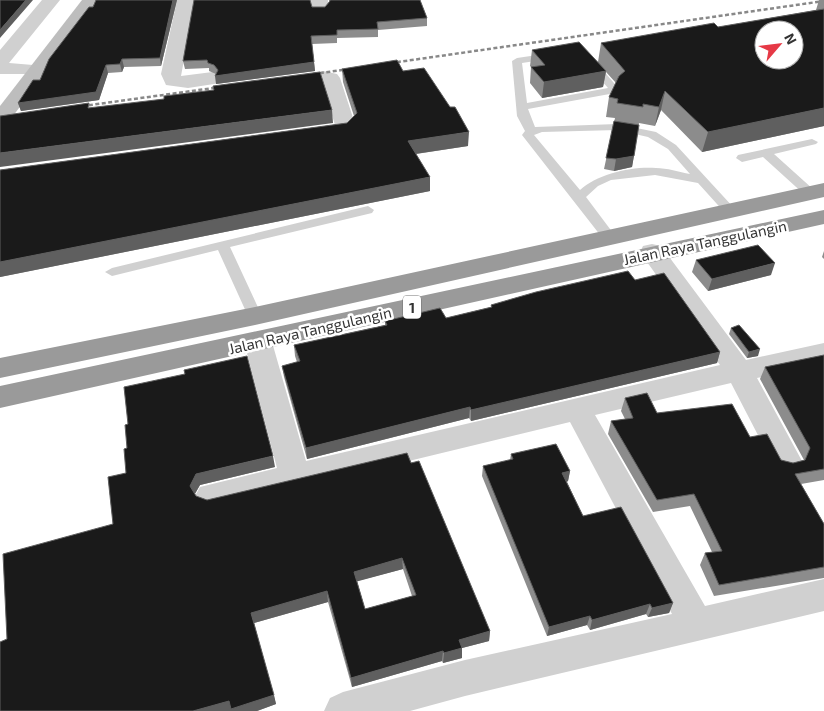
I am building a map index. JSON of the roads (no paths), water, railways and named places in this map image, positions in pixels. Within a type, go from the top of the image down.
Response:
[{"type":"highway","name":"Jalan Raya Tanggulangin","points":[[0,397],[609,238],[817,191]]},
{"type":"highway","name":"Jalan Raya Tanggulangin","points":[[0,368],[256,329],[824,217]]},
{"type":"street","points":[[0,62],[51,0]]},
{"type":"street","points":[[0,121],[91,0]]},
{"type":"street","points":[[186,0],[171,74],[173,81],[188,82],[303,66]]},
{"type":"street","points":[[0,68],[38,70]]},
{"type":"street","points":[[165,100],[329,78],[346,129],[294,137]]},
{"type":"street","points":[[0,121],[29,118]]},
{"type":"street","points":[[652,252],[740,371],[787,461]]},
{"type":"street","points":[[256,329],[294,476]]},
{"type":"street","points":[[211,496],[480,433],[647,391],[824,353]]},
{"type":"street","points":[[584,422],[696,624]]},
{"type":"street","points":[[343,711],[465,678],[824,595]]},
{"type":"lane","points":[[531,131],[523,116],[517,61],[562,54]]},
{"type":"lane","points":[[522,107],[615,90],[586,58]]},
{"type":"lane","points":[[609,238],[579,197],[530,139],[528,135],[531,131],[542,128],[617,127],[652,134],[672,147],[730,211]]},
{"type":"lane","points":[[742,158],[812,142]]},
{"type":"lane","points":[[766,153],[817,191]]},
{"type":"lane","points":[[579,197],[594,183],[608,177],[655,171],[700,180]]},
{"type":"lane","points":[[112,272],[368,210]]},
{"type":"lane","points":[[222,245],[256,329]]},
{"type":"railway","points":[[384,64],[824,1]]},
{"type":"railway","points":[[307,75],[356,68]]},
{"type":"railway","points":[[76,107],[228,86]]}]
